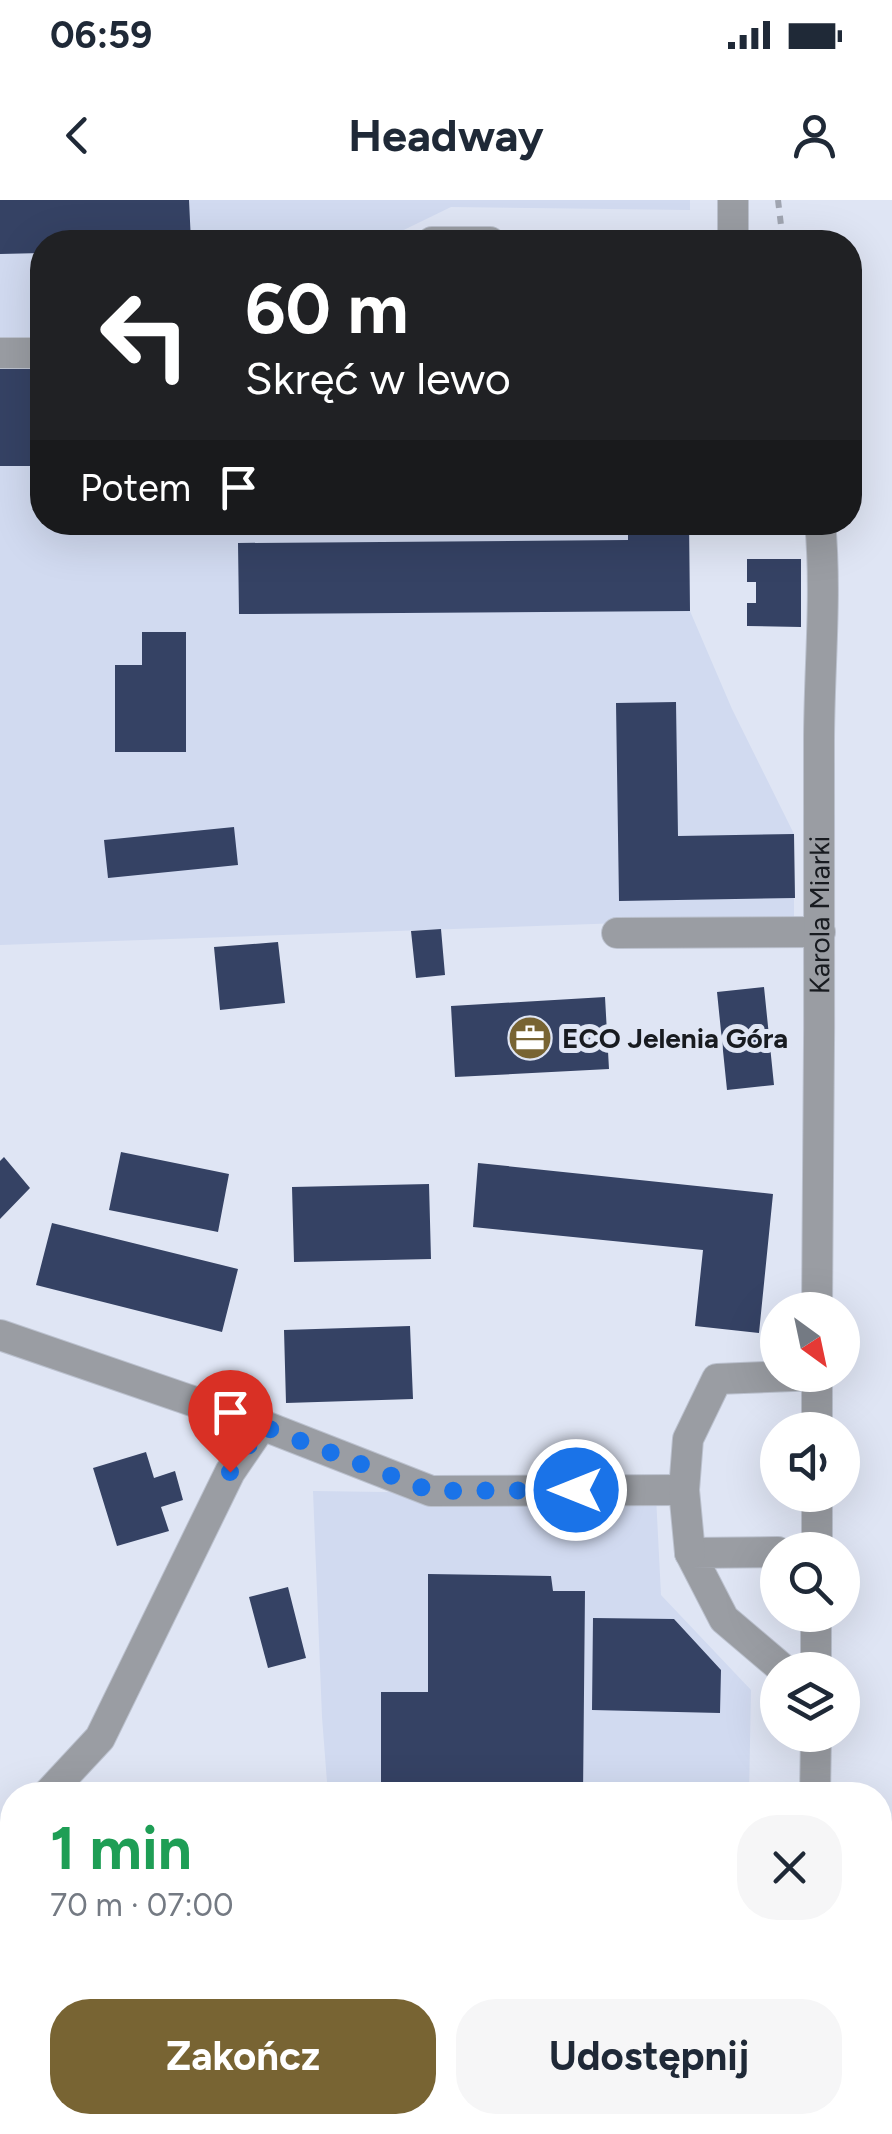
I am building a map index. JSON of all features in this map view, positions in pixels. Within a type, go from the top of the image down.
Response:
[{"type":"street","points":[[732,200],[733,230]]},
{"type":"street","points":[[0,354],[30,353]]},
{"type":"street","name":"Karola Miarki","points":[[817,1292],[821,535]]},
{"type":"street","points":[[617,933],[820,932]]},
{"type":"street","points":[[0,1335],[262,1426],[431,1491],[684,1490]]},
{"type":"street","points":[[760,1378],[717,1380],[688,1439],[684,1490],[690,1554],[724,1618],[763,1652]]},
{"type":"street","points":[[59,1782],[100,1738],[230,1472],[262,1426]]},
{"type":"street","points":[[690,1554],[760,1552]]},
{"type":"street","points":[[815,1782],[816,1752]]},
{"type":"path","points":[[778,200],[782,230]]},
{"type":"shaded area","points":[[0,200],[690,200],[690,210],[451,207],[404,230],[30,230],[30,535],[689,535],[690,611],[732,709],[794,834],[794,917],[0,945]]},
{"type":"shaded area","points":[[313,1491],[656,1496],[661,1595],[751,1690],[749,1782],[327,1782]]},
{"type":"building","points":[[0,200],[189,200],[190,230],[30,230],[30,253],[0,254]]},
{"type":"building","points":[[0,365],[30,366],[30,466],[0,466]]},
{"type":"building","points":[[628,535],[689,535],[690,611],[239,614],[238,543],[628,540]]},
{"type":"building","points":[[747,559],[801,559],[801,627],[747,626],[747,603],[756,603],[756,582],[747,582]]},
{"type":"building","points":[[142,632],[186,632],[186,752],[115,752],[115,665],[142,665]]},
{"type":"building","points":[[676,702],[678,836],[794,834],[795,898],[619,901],[616,703]]},
{"type":"building","points":[[234,827],[238,865],[108,878],[104,840]]},
{"type":"building","points":[[441,929],[445,975],[416,978],[411,931]]},
{"type":"building","points":[[278,942],[285,1003],[220,1010],[214,947]]},
{"type":"building","points":[[764,987],[774,1085],[727,1090],[717,992]]},
{"type":"building","name":"ECO Jelenia Góra","points":[[605,997],[609,1069],[455,1077],[451,1006]]},
{"type":"building","points":[[121,1152],[229,1174],[218,1232],[109,1210]]},
{"type":"building","points":[[4,1157],[30,1188],[0,1219],[0,1161]]},
{"type":"building","points":[[478,1163],[773,1194],[763,1292],[760,1292],[759,1333],[695,1326],[703,1250],[473,1227]]},
{"type":"building","points":[[429,1184],[431,1259],[294,1262],[292,1187]]},
{"type":"building","points":[[52,1223],[238,1269],[222,1332],[36,1285]]},
{"type":"building","points":[[410,1326],[413,1399],[286,1403],[284,1330]]},
{"type":"building","points":[[146,1452],[154,1478],[175,1471],[183,1500],[161,1507],[169,1531],[117,1546],[93,1468]]},
{"type":"building","points":[[428,1574],[551,1576],[553,1591],[585,1591],[583,1782],[381,1782],[381,1692],[428,1692]]},
{"type":"building","points":[[288,1587],[306,1658],[268,1668],[249,1597]]},
{"type":"building","points":[[593,1618],[674,1619],[721,1670],[720,1713],[592,1710]]},
{"type":"place","name":"ECO Jelenia Góra","points":[[530,1038]]},
{"type":"route","points":[[230,1472],[262,1426],[431,1491],[576,1490]]}]
